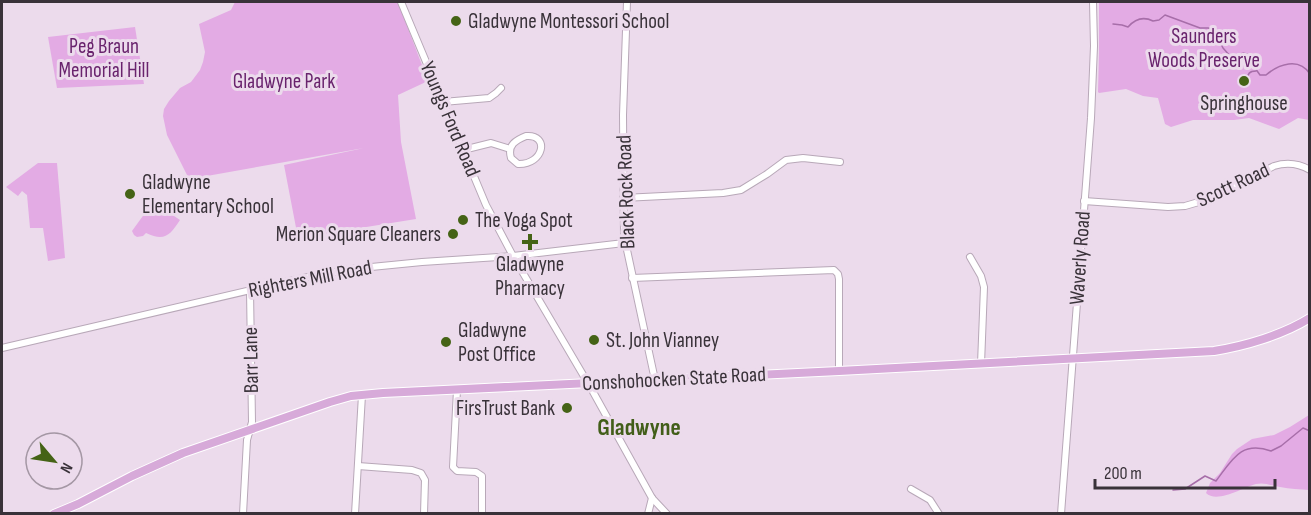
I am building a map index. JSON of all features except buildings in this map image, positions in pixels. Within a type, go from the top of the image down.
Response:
[{"type":"main road","name":"Conshohocken State Road","points":[[54,513],[78,504],[183,453],[330,402],[362,395],[1203,352],[1223,350],[1277,334],[1310,318]]},
{"type":"street","name":"Youngs Ford Road","points":[[401,2],[484,201],[513,256],[652,498],[667,513]]},
{"type":"street","name":"Black Rock Road","points":[[627,2],[623,115],[624,243],[655,380]]},
{"type":"street","name":"Waverly Road","points":[[1061,513],[1093,75],[1094,2]]},
{"type":"street","points":[[443,102],[489,98],[501,88]]},
{"type":"street","points":[[530,136],[538,139],[541,146],[540,154],[536,159],[523,164],[512,160],[510,148],[515,141],[530,136]]},
{"type":"street","points":[[463,150],[491,144],[510,148]]},
{"type":"street","points":[[623,198],[723,193],[741,190],[786,160],[803,158],[840,162]]},
{"type":"street","name":"Scott Road","points":[[1084,201],[1168,207],[1185,206],[1209,199],[1274,166],[1293,163],[1310,170]]},
{"type":"street","name":"Righters Mill Road","points":[[2,348],[250,290],[351,269],[513,256],[624,243]]},
{"type":"street","points":[[970,256],[984,287],[981,364]]},
{"type":"street","points":[[632,278],[834,270],[839,279],[839,371]]},
{"type":"street","name":"Barr Lane","points":[[243,513],[247,440],[252,422],[250,290]]},
{"type":"street","points":[[457,390],[453,467],[457,471],[476,472],[482,476],[482,513]]},
{"type":"street","points":[[355,513],[362,395]]},
{"type":"street","points":[[358,466],[412,470],[421,473],[425,480],[424,513]]},
{"type":"street","points":[[911,489],[930,500],[939,513]]},
{"type":"street","points":[[648,513],[652,498]]},
{"type":"green space","name":"Gladwyne Park","points":[[235,2],[398,2],[428,81],[398,95],[401,142],[416,219],[298,238],[284,165],[364,148],[190,179],[188,177],[167,135],[164,109],[180,88],[191,82],[200,70],[205,52],[199,24],[231,10]]},
{"type":"green space","name":"Saunders Woods Preserve","points":[[1099,2],[1309,2],[1309,120],[1298,118],[1279,129],[1249,118],[1193,120],[1171,127],[1165,124],[1158,98],[1143,96],[1126,89],[1099,93]]},
{"type":"green space","name":"Peg Braun Memorial Hill","points":[[135,27],[144,84],[57,88],[48,37]]},
{"type":"green space","points":[[38,163],[57,163],[65,258],[48,261],[43,228],[30,228],[27,195],[22,191],[18,196],[6,187]]},
{"type":"green space","points":[[153,202],[180,220],[170,233],[162,237],[146,233],[137,237],[132,231]]},
{"type":"green space","points":[[1309,415],[1309,490],[1259,484],[1223,496],[1211,496],[1206,493],[1210,483],[1237,449],[1252,439],[1274,435]]},
{"type":"waterway","points":[[1113,24],[1128,27],[1139,19],[1153,21],[1165,15],[1200,28],[1213,29],[1223,48],[1231,57],[1243,53],[1248,54],[1260,75],[1266,75],[1289,64],[1300,65],[1310,74]]},
{"type":"waterway","points":[[1247,79],[1249,73],[1256,71]]},
{"type":"waterway","points":[[1173,490],[1185,489],[1205,476],[1216,481],[1233,459],[1245,450],[1261,448],[1271,451],[1303,428],[1310,431]]},
{"type":"place","name":"Gladwyne Montessori School","points":[[456,21]]},
{"type":"place","name":"Springhouse","points":[[1244,81]]},
{"type":"place","name":"Gladwyne Elementary School","points":[[130,194]]},
{"type":"place","name":"The Yoga Spot","points":[[463,220]]},
{"type":"place","name":"Merion Square Cleaners","points":[[453,234]]},
{"type":"place","name":"Gladwyne Pharmacy","points":[[530,242]]},
{"type":"place","name":"St. John Vianney","points":[[594,340]]},
{"type":"place","name":"Gladwyne Post Office","points":[[446,342]]},
{"type":"place","name":"FirsTrust Bank","points":[[567,408]]},
{"type":"district","name":"Gladwyne","points":[[639,427]]}]
